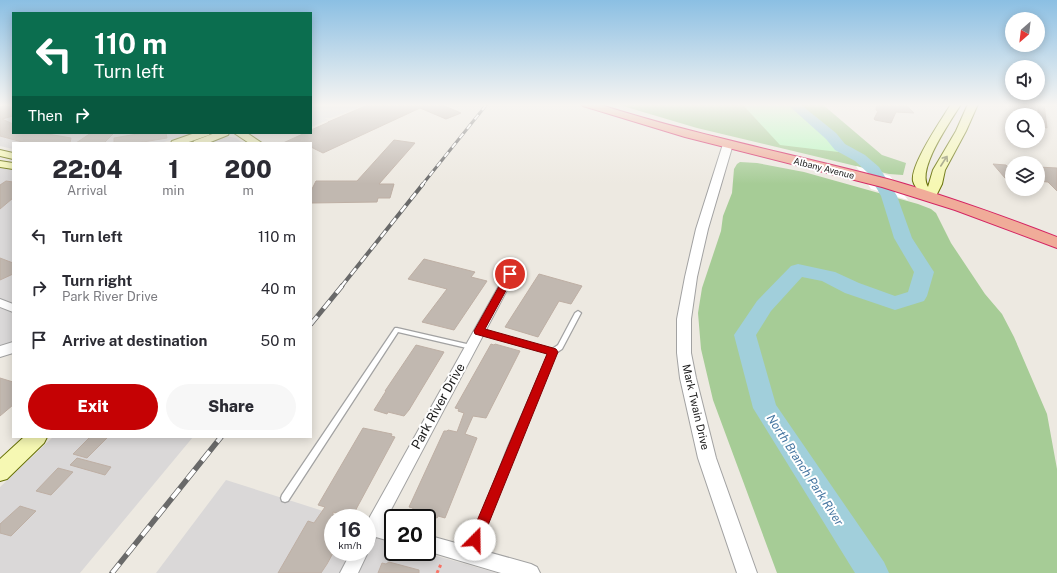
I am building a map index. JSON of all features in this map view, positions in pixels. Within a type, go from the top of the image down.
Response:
[{"type":"highway","name":"Albany Avenue","points":[[676,131],[863,177],[930,196],[1057,243]]},
{"type":"main road","points":[[940,131],[920,171],[920,182],[930,196],[936,184],[941,166],[961,131]]},
{"type":"main road","points":[[179,142],[202,134]]},
{"type":"main road","points":[[201,142],[221,134]]},
{"type":"main road","points":[[241,134],[255,142]]},
{"type":"main road","points":[[0,153],[12,156]]},
{"type":"main road","points":[[0,164],[12,166]]},
{"type":"main road","points":[[0,472],[36,438]]},
{"type":"street","name":"Mark Twain Drive","points":[[728,144],[702,229],[691,277],[684,319],[684,353],[688,378],[707,458],[747,573]]},
{"type":"street","name":"Park River Drive","points":[[376,520],[510,274]]},
{"type":"street","points":[[0,303],[12,308]]},
{"type":"street","points":[[0,352],[12,348]]},
{"type":"street","points":[[436,545],[531,573]]},
{"type":"street","points":[[349,573],[355,561]]},
{"type":"lane","points":[[470,554],[513,445],[553,352],[560,347],[578,313]]},
{"type":"lane","points":[[285,498],[397,330],[471,347]]},
{"type":"lane","points":[[479,331],[553,352]]},
{"type":"path","points":[[437,573],[441,564]]},
{"type":"shaded area","points":[[0,131],[12,131],[12,134],[191,134],[163,142],[12,142],[12,149],[0,146]]},
{"type":"shaded area","points":[[218,138],[236,138],[242,142],[208,142]]},
{"type":"shaded area","points":[[0,168],[12,170],[12,342],[0,347]]},
{"type":"shaded area","points":[[52,438],[192,438],[80,573],[0,573],[0,487]]},
{"type":"shaded area","points":[[226,480],[324,511],[324,561],[376,561],[376,532],[384,537],[384,561],[436,561],[436,556],[497,573],[156,573]]},
{"type":"green space","points":[[708,131],[853,131],[882,155],[906,163],[903,175],[889,174]]},
{"type":"green space","points":[[767,131],[823,131],[847,153],[780,145]]},
{"type":"green space","points":[[740,162],[757,163],[804,172],[918,204],[931,209],[936,213],[951,243],[985,294],[1002,314],[1014,337],[1047,414],[1057,469],[1057,573],[777,573],[713,400],[701,349],[698,313],[702,288],[721,231],[723,216],[732,193],[734,169]]},
{"type":"pier","points":[[856,166],[890,176],[908,200],[871,189]]},
{"type":"building","points":[[0,131],[12,131],[12,134],[48,134],[71,138],[70,142],[22,142],[0,136]]},
{"type":"building","points":[[312,131],[371,131],[323,153],[312,148],[312,142],[285,142],[303,134],[312,134]]},
{"type":"building","points":[[90,134],[113,134],[105,142],[78,142]]},
{"type":"building","points":[[137,134],[166,134],[167,138],[143,142],[114,142],[114,138]]},
{"type":"building","points":[[394,140],[415,143],[379,184],[394,184],[390,198],[378,198],[377,202],[312,203],[312,189],[316,181],[357,181]]},
{"type":"building","points":[[993,164],[1005,165],[1005,178]]},
{"type":"building","points":[[1045,167],[1057,168],[1057,191],[1048,182],[1045,182]]},
{"type":"building","points":[[6,181],[12,182],[12,199],[0,209],[0,185]]},
{"type":"building","points":[[0,258],[12,263],[12,274],[0,280]]},
{"type":"building","points":[[424,259],[475,272],[471,277],[487,281],[454,330],[422,322],[447,289],[408,279]]},
{"type":"building","points":[[539,274],[582,286],[571,304],[559,301],[538,337],[505,327]]},
{"type":"building","points":[[491,344],[520,351],[486,418],[473,416],[465,434],[477,438],[445,518],[438,516],[437,518],[436,509],[413,509],[409,507],[444,431],[448,430],[457,432],[464,413],[455,408]]},
{"type":"building","points":[[416,345],[444,352],[409,410],[404,416],[388,412],[387,414],[374,410],[385,391]]},
{"type":"building","points":[[0,378],[12,382],[12,406],[0,416]]},
{"type":"building","points":[[363,428],[392,434],[391,436],[395,437],[356,509],[324,509],[324,561],[329,561],[321,573],[278,573],[308,521],[314,523],[325,507],[318,505]]},
{"type":"building","points":[[89,438],[107,438],[87,458],[73,454]]},
{"type":"building","points":[[77,458],[111,467],[105,475],[70,465]]},
{"type":"building","points":[[58,468],[73,472],[51,495],[36,491]]},
{"type":"building","points":[[20,506],[36,511],[11,536],[0,533],[0,524]]},
{"type":"building","points":[[389,562],[419,570],[419,573],[378,573],[382,563],[386,564]]},
{"type":"waterway","name":"North Branch Park River","points":[[825,131],[840,147],[860,158],[874,170],[889,196],[903,238],[924,272],[917,296],[895,303],[852,288],[828,276],[798,270],[764,306],[745,335],[765,408],[873,573]]},
{"type":"railway","points":[[422,185],[466,131]]},
{"type":"railway","points":[[341,287],[423,184]]},
{"type":"railway","points":[[312,323],[342,286]]},
{"type":"railway","points":[[112,573],[220,438]]},
{"type":"route","points":[[475,540],[513,445],[553,352],[479,331],[510,274]]}]
